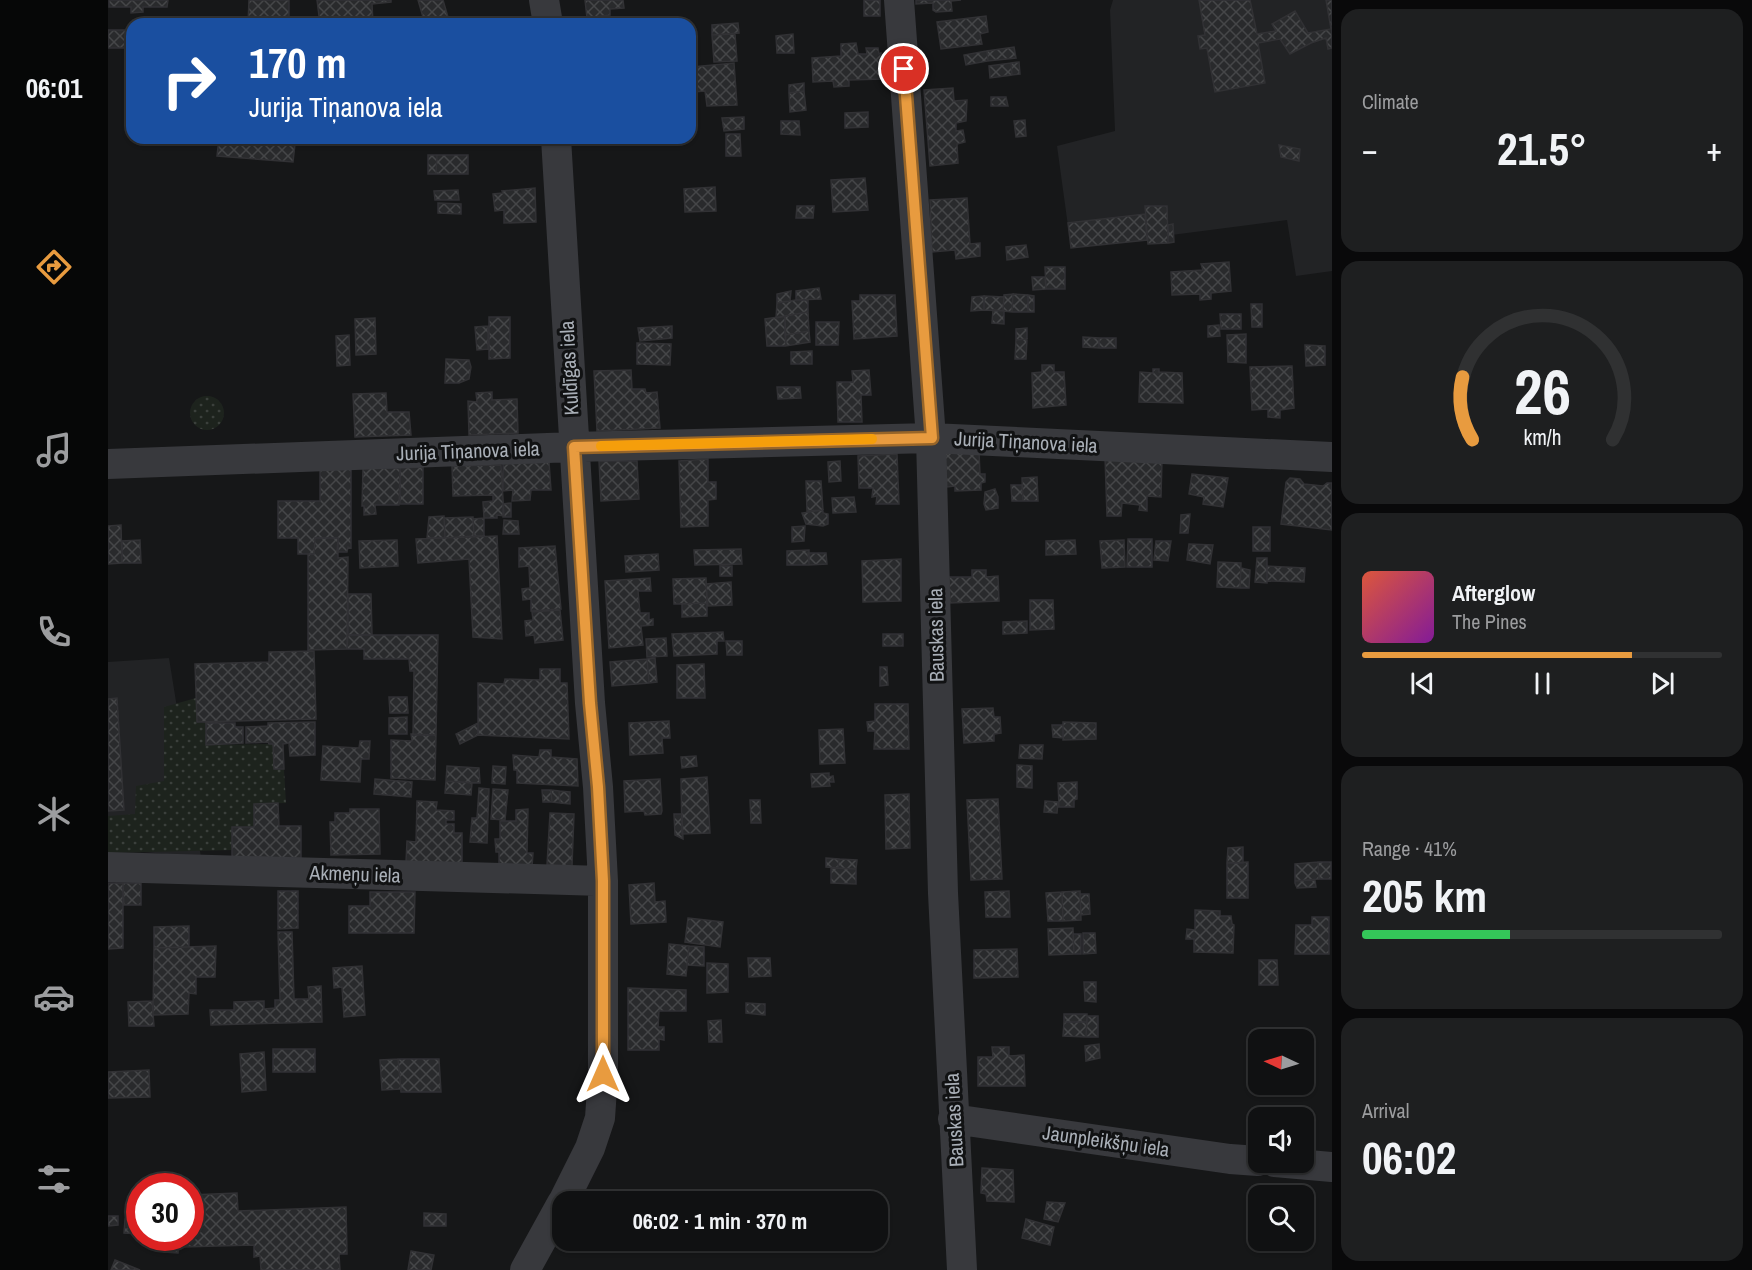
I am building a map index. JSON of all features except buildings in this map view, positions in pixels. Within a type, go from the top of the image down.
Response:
[{"type":"street","points":[[544,0],[547,18]]},
{"type":"street","name":"Bauskas iela","points":[[899,0],[932,438],[943,893],[962,1270]]},
{"type":"street","name":"Kuldīgas iela","points":[[556,144],[603,881],[603,1074],[600,1118],[590,1148],[568,1191]]},
{"type":"street","name":"Jurija Tiņanova iela","points":[[108,464],[574,447],[932,438],[1332,457]]},
{"type":"street","name":"Akmeņu iela","points":[[108,867],[603,881]]},
{"type":"street","name":"Jaunpleikšņu iela","points":[[953,1119],[1248,1160]]},
{"type":"street","points":[[1314,1165],[1332,1167]]},
{"type":"street","name":"Kuldīgas iela","points":[[525,1270],[552,1222]]},
{"type":"shaded area","points":[[1113,0],[1332,0],[1332,271],[1296,276],[1287,220],[1071,248],[1057,146],[1115,131],[1110,10]]},
{"type":"shaded area","points":[[207,396],[219,401],[224,413],[219,425],[207,430],[195,425],[190,413],[195,401]]},
{"type":"shaded area","points":[[169,658],[201,857],[108,849],[108,662]]},
{"type":"shaded area","points":[[196,698],[197,722],[206,723],[206,745],[273,744],[274,769],[284,769],[286,803],[254,804],[254,827],[232,827],[233,850],[108,853],[108,816],[135,814],[136,786],[164,781],[164,707]]},
{"type":"slow traffic","points":[[601,446],[872,439]]},
{"type":"route","points":[[603,1074],[603,881],[574,447],[932,438],[904,69]]}]
